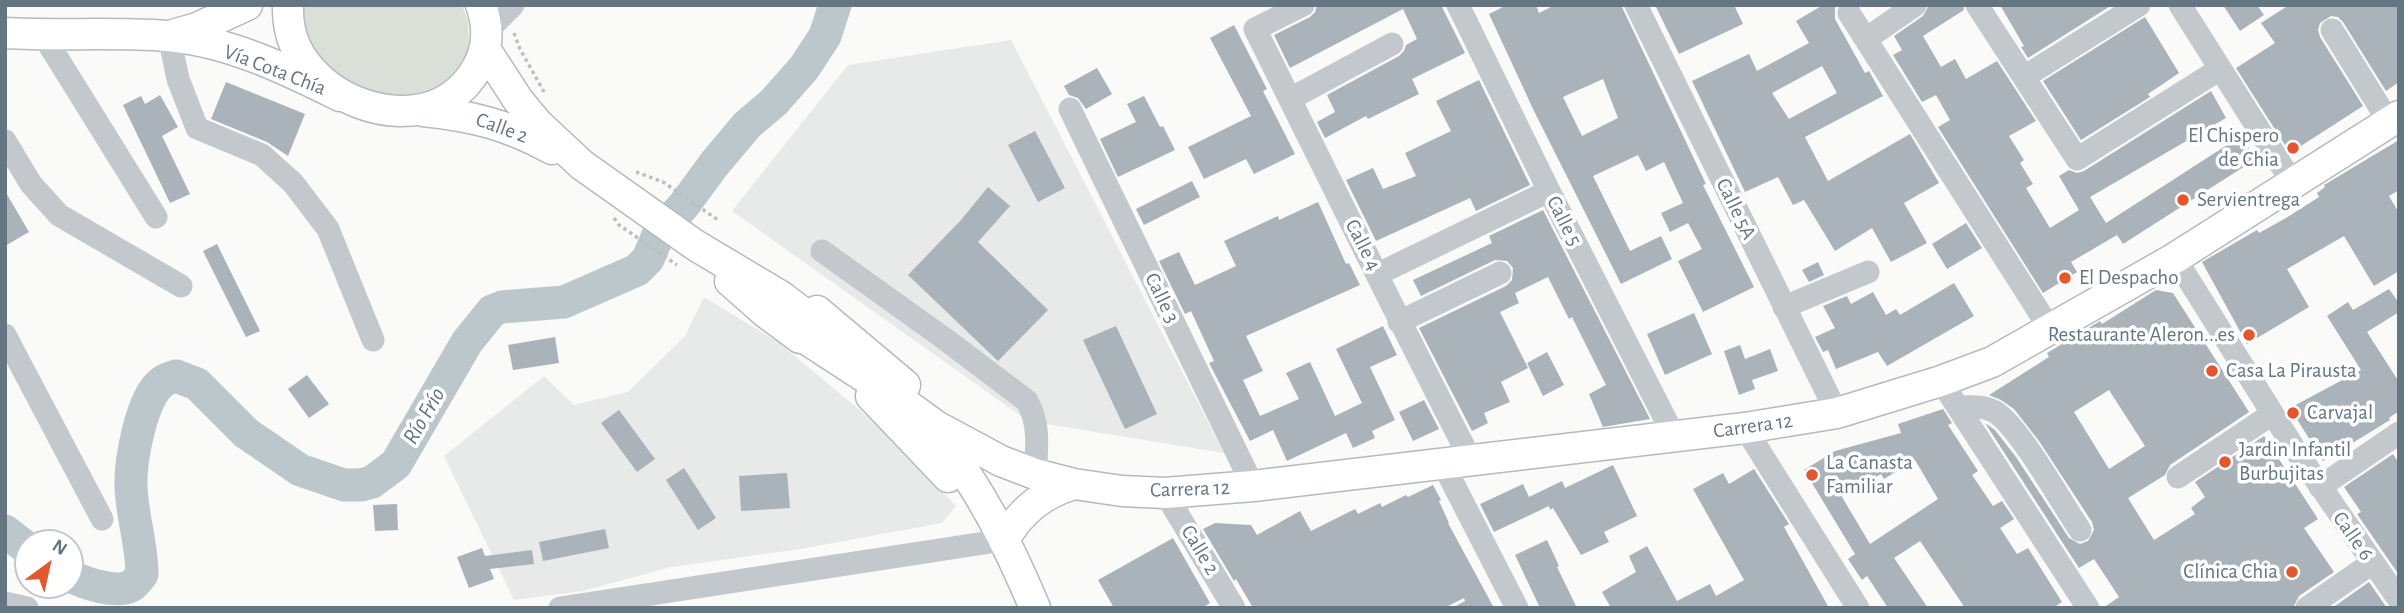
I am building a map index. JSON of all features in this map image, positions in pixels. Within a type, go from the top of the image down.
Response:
[{"type":"main road","name":"Vía Cota Chía","points":[[169,36],[197,28],[247,5]]},
{"type":"main road","points":[[288,5],[288,19],[295,49],[314,73],[340,96]]},
{"type":"main road","points":[[416,110],[441,102],[459,91],[477,69],[495,38],[481,5]]},
{"type":"main road","name":"Vía Cota Chía","points":[[5,33],[169,36],[256,58],[289,70],[340,96]]},
{"type":"main road","name":"Calle 2","points":[[495,38],[524,108],[582,165]]},
{"type":"main road","name":"Calle 2","points":[[340,96],[374,108],[464,115],[520,132],[582,165],[629,197],[686,255]]},
{"type":"main road","name":"Carrera 12","points":[[1035,474],[1074,484],[1122,491],[1165,493],[1253,486],[1745,428],[1837,412],[1941,381],[1992,362],[2175,257],[2394,119]]},
{"type":"main road","points":[[686,255],[736,268],[782,287],[809,305],[912,391],[980,441],[1035,474]]},
{"type":"main road","points":[[686,255],[740,291],[885,409],[1004,540]]},
{"type":"main road","points":[[736,268],[825,330],[867,365],[936,433],[963,466],[985,502],[1036,607]]},
{"type":"main road","points":[[786,327],[968,445],[1035,474]]},
{"type":"main road","points":[[1004,540],[1016,520],[1032,504],[1052,491],[1074,484]]},
{"type":"street","points":[[495,38],[495,23],[513,5]]},
{"type":"street","name":"Calle 4","points":[[1303,5],[1255,29],[1378,274],[1517,608]]},
{"type":"street","name":"Calle 5","points":[[1458,5],[1674,436]]},
{"type":"street","name":"Calle 5A","points":[[1636,5],[1837,412]]},
{"type":"street","points":[[1866,39],[1915,5]]},
{"type":"street","points":[[1977,5],[2077,159],[2220,69]]},
{"type":"street","points":[[2024,77],[2139,5]]},
{"type":"street","points":[[2180,5],[2292,182]]},
{"type":"street","points":[[1849,13],[2050,329]]},
{"type":"street","points":[[2332,30],[2394,119]]},
{"type":"street","points":[[43,35],[156,217]]},
{"type":"street","points":[[169,36],[178,79],[197,128],[262,155],[293,183],[328,229],[373,340]]},
{"type":"street","points":[[1290,99],[1392,44]]},
{"type":"street","name":"Calle 3","points":[[1070,109],[1253,486]]},
{"type":"street","points":[[5,141],[31,184],[59,215],[181,286]]},
{"type":"street","points":[[1378,274],[1549,191]]},
{"type":"street","points":[[822,251],[1027,401],[1035,415],[1038,437],[1035,474]]},
{"type":"street","name":"Calle 6","points":[[2175,257],[2272,414],[2399,600]]},
{"type":"street","points":[[1399,322],[1500,272]]},
{"type":"street","points":[[1784,307],[1868,272]]},
{"type":"street","points":[[5,335],[102,519]]},
{"type":"street","points":[[1941,381],[2088,608]]},
{"type":"street","points":[[1958,407],[1982,407],[1997,413],[2017,435],[2080,530]]},
{"type":"street","points":[[2178,477],[2272,414]]},
{"type":"street","points":[[1745,428],[1858,608]]},
{"type":"street","points":[[2320,487],[2399,433]]},
{"type":"street","name":"Calle 2","points":[[1165,493],[1234,608]]},
{"type":"street","points":[[560,608],[1004,540]]},
{"type":"street","points":[[2308,608],[2372,563]]},
{"type":"street","points":[[5,603],[27,608]]},
{"type":"path","points":[[495,38],[520,49],[548,97]]},
{"type":"path","points":[[628,167],[663,182],[718,220]]},
{"type":"path","points":[[619,225],[686,255]]},
{"type":"shaded area","points":[[303,5],[462,5],[468,21],[469,48],[457,73],[436,90],[414,97],[392,98],[344,84],[306,47],[300,20]]},
{"type":"shaded area","points":[[1011,40],[1224,453],[1028,421],[732,211],[848,65]]},
{"type":"shaded area","points":[[704,297],[778,342],[892,437],[956,506],[942,523],[801,549],[671,567],[583,591],[514,600],[444,456],[544,376],[574,405],[628,392],[685,336]]},
{"type":"building","points":[[1317,5],[1441,5],[1465,53],[1412,79],[1419,94],[1368,119],[1366,116],[1325,138],[1317,122],[1335,112],[1327,95],[1399,56],[1406,45],[1417,39],[1403,9],[1290,68],[1274,35],[1310,17]]},
{"type":"building","points":[[1507,5],[1536,5],[1539,13],[1555,5],[1621,5],[1706,184],[1703,185],[1754,287],[1703,312],[1678,261],[1702,249],[1688,223],[1670,232],[1661,213],[1683,203],[1664,162],[1646,171],[1638,155],[1593,176],[1630,251],[1661,236],[1672,259],[1621,284],[1534,111],[1489,14]],"holes":[[[1603,79],[1618,118],[1582,136],[1563,97]]]},
{"type":"building","points":[[1655,5],[1734,5],[1743,24],[1679,54]]},
{"type":"building","points":[[1823,5],[1835,5],[1835,19],[1865,73],[1869,71],[1883,96],[1805,137],[1828,181],[1910,134],[1939,183],[1904,203],[1927,243],[1891,262],[1872,228],[1835,251],[1804,200],[1793,205],[1778,177],[1745,192],[1692,81],[1749,54],[1757,71],[1809,43],[1796,21]],"holes":[[[1822,66],[1837,93],[1789,119],[1772,93]]]},
{"type":"building","points":[[1929,5],[1963,5],[1964,10],[1923,36],[1941,67],[1955,59],[1966,79],[1997,61],[2036,121],[2009,136],[2024,160],[2020,163],[2033,184],[2026,188],[2050,228],[2079,210],[2059,176],[2069,170],[2077,173],[2084,171],[2211,91],[2226,118],[2090,197],[2106,223],[2241,136],[2256,159],[2123,244],[2117,235],[2071,262],[2077,272],[2043,293],[1938,127],[1950,120],[1936,95],[1922,102],[1893,55],[1902,50],[1894,36],[1923,16]]},
{"type":"building","points":[[2000,5],[2112,5],[2028,58]]},
{"type":"building","points":[[2223,5],[2257,5],[2264,15],[2240,31]]},
{"type":"building","points":[[2289,5],[2399,5],[2399,82],[2386,91],[2343,22],[2338,17],[2331,16],[2320,23],[2320,37],[2363,106],[2290,153],[2236,68],[2275,43],[2261,23]]},
{"type":"building","points":[[2145,17],[2179,73],[2148,94],[2150,97],[2081,140],[2043,81]]},
{"type":"building","points":[[1234,25],[1267,89],[1263,91],[1295,154],[1254,174],[1246,159],[1204,179],[1188,147],[1251,116],[1210,38]]},
{"type":"building","points":[[1097,68],[1112,94],[1086,109],[1078,98],[1069,95],[1064,86]]},
{"type":"building","points":[[1479,80],[1530,185],[1476,211],[1470,198],[1376,241],[1346,180],[1373,168],[1383,189],[1416,176],[1405,153],[1451,131],[1436,101]]},
{"type":"building","points":[[226,82],[305,114],[288,156],[267,142],[211,119]]},
{"type":"building","points":[[160,95],[178,127],[162,136],[190,194],[170,203],[123,105],[141,96],[145,104]]},
{"type":"building","points":[[1144,96],[1175,150],[1118,177],[1100,139],[1136,122],[1127,104]]},
{"type":"building","points":[[1035,131],[1065,188],[1038,202],[1008,145]]},
{"type":"building","points":[[2399,140],[2399,190],[2389,196],[2399,213],[2399,271],[2374,286],[2344,236],[2287,269],[2309,307],[2247,344],[2202,262],[2257,230],[2259,233],[2286,218],[2319,197],[2317,193],[2324,185]]},
{"type":"building","points":[[1192,181],[1200,197],[1144,225],[1136,209]]},
{"type":"building","points":[[988,187],[1010,206],[978,242],[1048,310],[998,361],[908,275],[961,220]]},
{"type":"building","points":[[5,191],[29,232],[5,246]]},
{"type":"building","points":[[1318,202],[1346,264],[1349,263],[1360,285],[1246,336],[1263,371],[1243,380],[1260,416],[1299,399],[1286,373],[1310,362],[1335,416],[1362,403],[1336,349],[1383,326],[1397,355],[1370,367],[1395,420],[1372,431],[1375,438],[1353,448],[1346,433],[1287,461],[1273,430],[1250,441],[1209,363],[1214,361],[1191,311],[1185,314],[1159,261],[1179,252],[1195,285],[1236,266],[1224,241],[1278,216],[1279,220]]},
{"type":"building","points":[[1543,210],[1650,419],[1603,427],[1589,394],[1606,385],[1572,317],[1569,319],[1548,277],[1515,293],[1519,303],[1500,312],[1528,368],[1501,382],[1510,402],[1484,413],[1488,423],[1472,431],[1419,328],[1506,286],[1512,280],[1513,268],[1507,261],[1495,260],[1421,296],[1413,280],[1492,243],[1489,236]]},
{"type":"building","points":[[1966,223],[1982,248],[1947,269],[1932,244]]},
{"type":"building","points":[[217,244],[260,331],[246,337],[203,251]]},
{"type":"building","points":[[1818,262],[1824,275],[1809,282],[1802,270]]},
{"type":"building","points":[[1954,283],[1974,316],[1887,366],[1878,352],[1836,369],[1828,350],[1823,352],[1815,337],[1835,328],[1823,306],[1847,296],[1851,304],[1873,292],[1886,315],[1896,309],[1900,315]]},
{"type":"building","points":[[2389,289],[2399,303],[2399,312],[2367,332],[2399,382],[2399,411],[2389,418],[2390,420],[2323,461],[2290,408],[2361,370],[2327,316],[2348,302],[2353,310]]},
{"type":"building","points":[[2156,290],[2173,293],[2249,412],[2170,465],[2165,475],[2128,498],[2154,540],[2195,514],[2191,508],[2205,497],[2195,482],[2264,436],[2318,519],[2304,528],[2334,572],[2299,596],[2293,608],[2103,608],[2119,597],[2094,559],[2079,568],[1985,423],[1995,430],[2016,457],[2069,538],[2080,544],[2088,541],[2094,530],[2092,522],[2039,441],[2014,409],[1989,395],[2049,357],[2047,353],[2100,321],[2102,324]],"holes":[[[2109,390],[2145,446],[2109,469],[2074,412]]]},
{"type":"building","points":[[1694,313],[1712,354],[1665,375],[1647,334]]},
{"type":"building","points":[[1116,326],[1157,414],[1125,429],[1083,340]]},
{"type":"building","points":[[555,337],[559,363],[513,370],[508,345]]},
{"type":"building","points":[[1740,345],[1745,359],[1770,349],[1778,371],[1752,380],[1755,389],[1739,395],[1724,351]]},
{"type":"building","points":[[1547,352],[1564,385],[1543,396],[1527,363]]},
{"type":"building","points":[[307,375],[329,404],[309,418],[288,389]]},
{"type":"building","points":[[1424,400],[1439,429],[1413,441],[1399,412]]},
{"type":"building","points":[[1943,409],[1952,423],[1948,425],[1978,471],[1972,475],[1993,506],[2002,501],[2014,519],[2000,528],[2017,554],[2028,548],[2062,602],[2053,608],[1965,608],[1920,541],[1894,558],[1928,608],[1888,608],[1867,576],[1862,580],[1848,559],[1855,554],[1804,470],[1835,451],[1901,433],[1898,424]],"holes":[[[1915,460],[1938,499],[1870,544],[1842,497],[1881,474],[1884,479]]]},
{"type":"building","points":[[619,410],[655,459],[637,472],[601,423]]},
{"type":"building","points":[[2393,454],[2399,463],[2399,575],[2357,514],[2361,512],[2344,487]]},
{"type":"building","points":[[1613,465],[1637,516],[1604,532],[1609,542],[1581,555],[1553,508],[1550,510],[1549,506],[1494,532],[1480,504],[1523,484],[1529,497],[1562,481],[1565,488]]},
{"type":"building","points":[[684,468],[716,518],[698,530],[666,480]]},
{"type":"building","points":[[1754,469],[1789,524],[1784,527],[1829,608],[1611,608],[1602,592],[1636,572],[1629,556],[1647,546],[1677,601],[1710,584],[1716,596],[1744,580],[1693,489],[1723,473],[1729,484]]},
{"type":"building","points":[[787,473],[790,508],[741,511],[739,476]]},
{"type":"building","points":[[1433,485],[1448,523],[1494,608],[1452,608],[1465,601],[1464,598],[1444,608],[1253,608],[1203,529],[1215,523],[1251,525],[1257,535],[1300,511],[1311,531],[1355,509],[1358,514],[1380,503],[1382,507]]},
{"type":"building","points":[[397,504],[398,530],[375,531],[373,505]]},
{"type":"building","points":[[605,529],[609,548],[543,561],[539,542]]},
{"type":"building","points":[[1173,538],[1210,603],[1202,608],[1114,608],[1098,580]]},
{"type":"building","points":[[1547,540],[1577,608],[1540,608],[1515,555]]},
{"type":"building","points":[[482,548],[485,556],[532,550],[534,564],[490,569],[494,579],[469,588],[457,557]]},
{"type":"building","points":[[2369,582],[2387,608],[2332,608]]},
{"type":"waterway","name":"Río Frío","points":[[84,581],[109,588],[125,588],[131,586],[142,574],[131,487],[132,462],[142,416],[154,391],[163,382],[176,376],[197,384],[246,433],[300,470],[344,485],[372,482],[396,464],[467,342],[492,311],[502,307],[564,302],[637,270],[648,259],[659,233],[715,163],[747,125],[774,102],[804,68],[825,36],[835,5]]},
{"type":"waterway","name":"Río Frío","points":[[5,531],[14,538]]},
{"type":"place","name":"El Chispero de Chia","points":[[2293,148]]},
{"type":"place","name":"Servientrega","points":[[2183,200]]},
{"type":"place","name":"El Despacho","points":[[2065,278]]},
{"type":"place","name":"Restaurante Aleron...es","points":[[2249,335]]},
{"type":"place","name":"Casa La Pirausta","points":[[2212,371]]},
{"type":"place","name":"Carvajal","points":[[2293,413]]},
{"type":"place","name":"Jardin Infantil Burbujitas","points":[[2225,462]]},
{"type":"place","name":"La Canasta Familiar","points":[[1812,475]]},
{"type":"place","name":"Clínica Chia","points":[[2292,572]]}]
